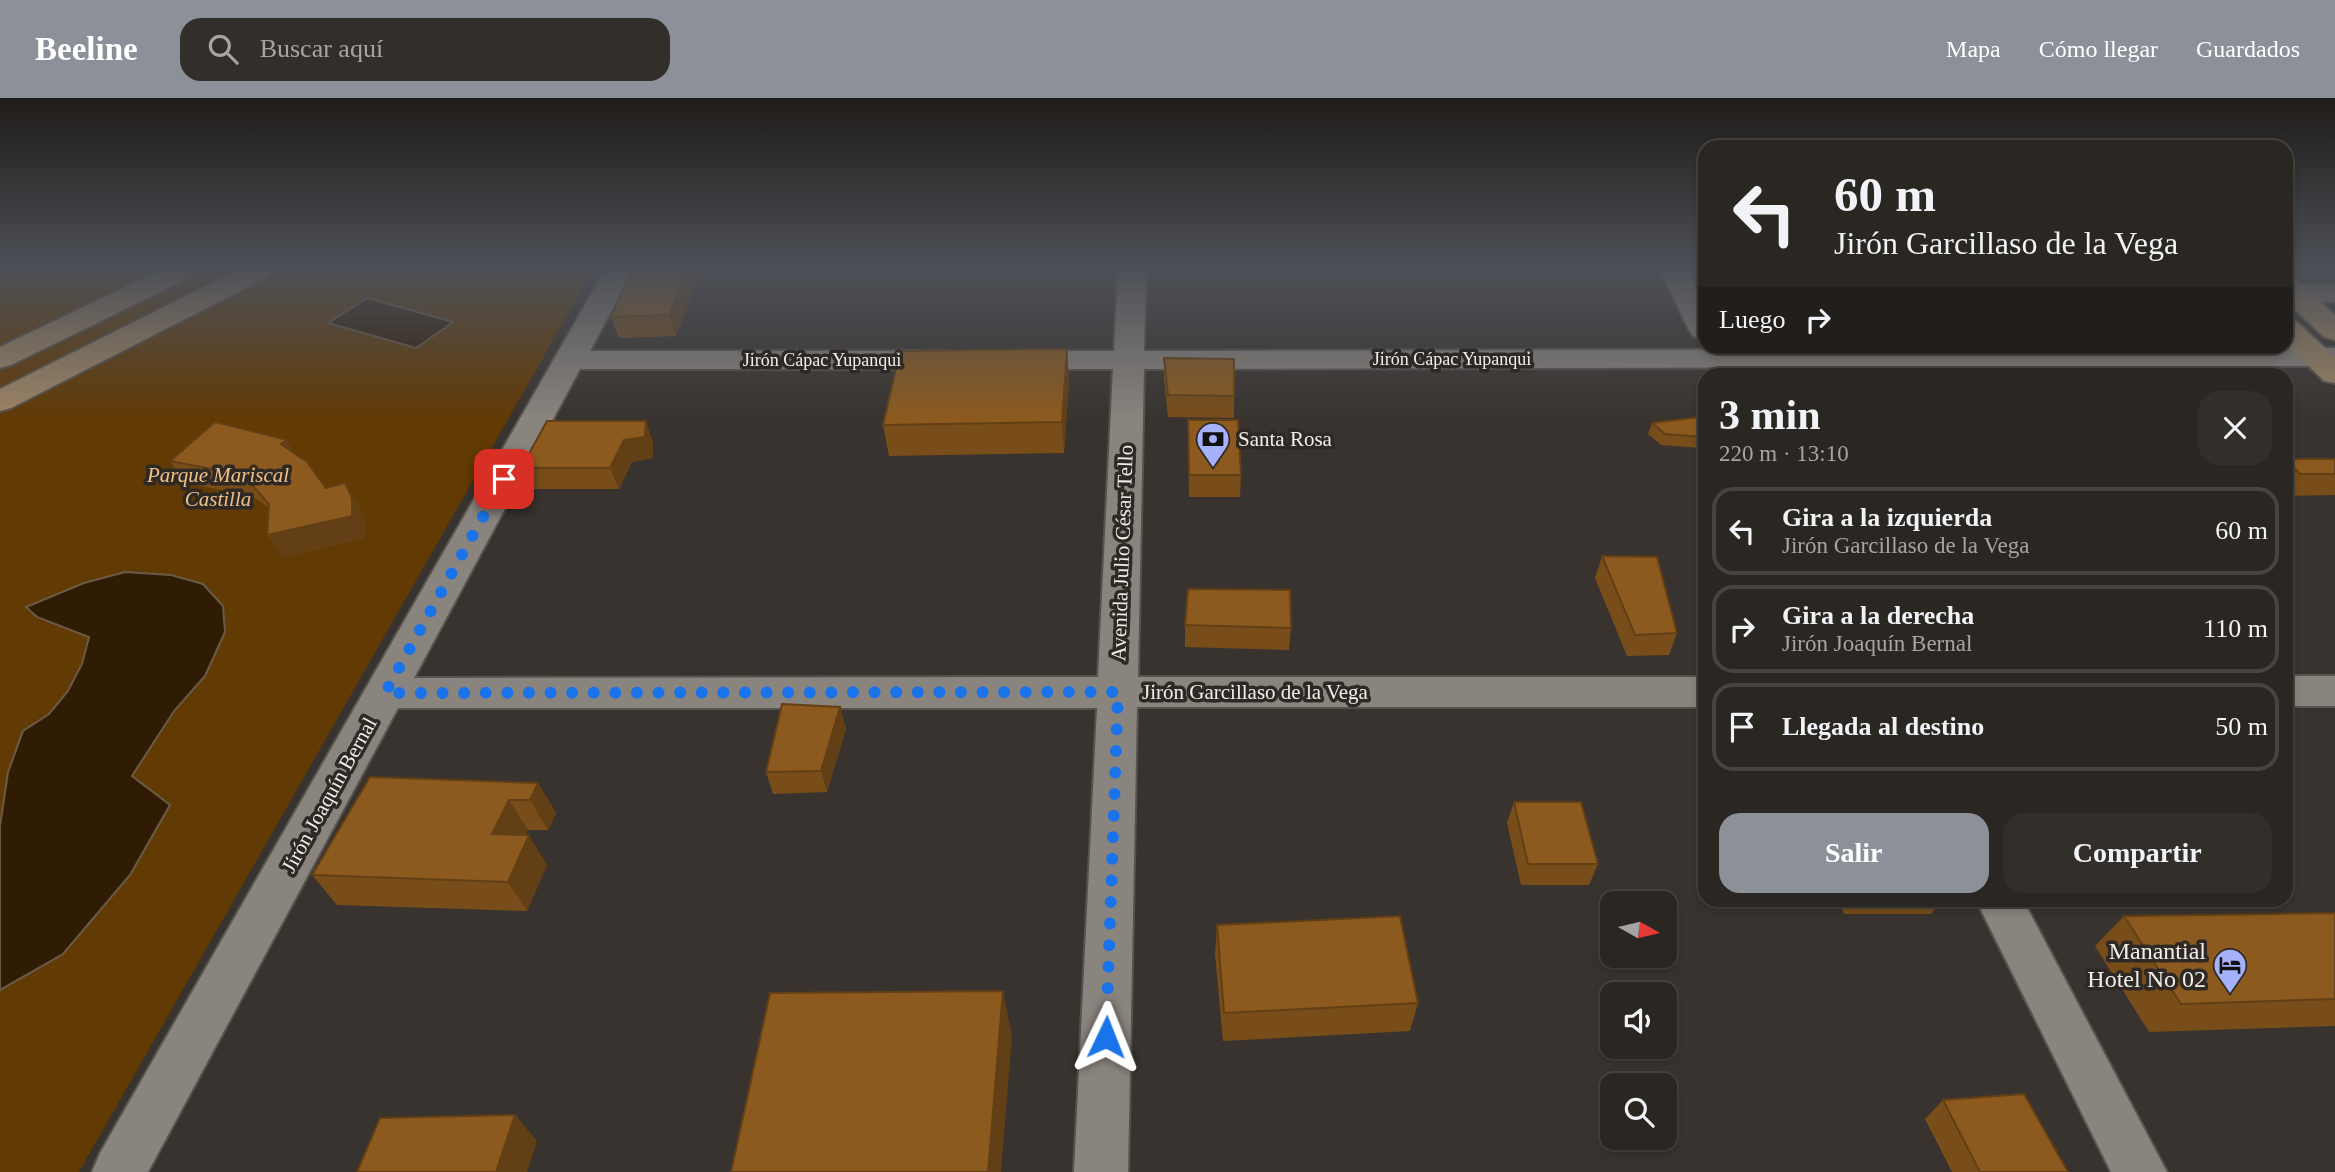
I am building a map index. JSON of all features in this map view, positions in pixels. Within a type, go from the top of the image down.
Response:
[{"type":"main road","points":[[0,359],[80,320]]},
{"type":"main road","points":[[0,401],[160,320]]},
{"type":"main road","points":[[2293,334],[2329,363]]},
{"type":"street","name":"Jirón Joaquín Bernal","points":[[119,1172],[591,320]]},
{"type":"street","name":"Avenida Julio César Tello","points":[[1101,1172],[1130,320]]},
{"type":"street","name":"Jirón Cápac Yupanqui","points":[[569,360],[2329,363]]},
{"type":"street","points":[[2293,691],[2335,691]]},
{"type":"street","name":"Jirón Garcillaso de la Vega","points":[[385,693],[1698,692]]},
{"type":"street","points":[[2003,907],[2140,1172]]},
{"type":"green space","name":"Parque Mariscal Castilla","points":[[0,320],[564,320],[79,1172],[0,1172]]},
{"type":"shaded area","points":[[332,320],[453,322],[416,348],[328,323]]},
{"type":"shaded area","points":[[125,572],[171,575],[203,584],[223,606],[225,632],[205,676],[174,711],[132,776],[170,805],[130,875],[63,954],[0,990],[0,826],[8,772],[23,731],[49,714],[68,691],[82,664],[89,637],[37,617],[26,607],[84,583]]},
{"type":"building","points":[[1067,349],[1062,422],[883,425],[900,351]]},
{"type":"building","points":[[1164,358],[1234,359],[1234,396],[1168,395]]},
{"type":"building","points":[[1698,417],[1698,437],[1665,434],[1652,423]]},
{"type":"building","points":[[1188,420],[1238,420],[1241,475],[1189,475]]},
{"type":"building","points":[[547,421],[646,421],[645,437],[624,440],[610,468],[521,468]]},
{"type":"building","points":[[215,422],[287,440],[281,444],[307,462],[326,488],[345,483],[352,498],[352,516],[267,535],[269,504],[252,485],[237,474],[170,461]]},
{"type":"building","points":[[2293,459],[2335,459],[2335,474],[2300,474],[2293,466]]},
{"type":"building","points":[[1602,556],[1657,557],[1677,633],[1635,635]]},
{"type":"building","points":[[1188,589],[1290,590],[1291,628],[1185,625]]},
{"type":"building","points":[[782,704],[840,707],[821,771],[766,772]]},
{"type":"building","points":[[370,777],[538,783],[530,800],[509,800],[492,834],[529,835],[508,882],[312,875]]},
{"type":"building","points":[[1514,802],[1581,802],[1598,864],[1528,864]]},
{"type":"building","points":[[2335,913],[2335,999],[2181,1004],[2124,916]]},
{"type":"building","points":[[1400,916],[1418,1003],[1224,1013],[1217,925]]},
{"type":"building","points":[[1003,991],[988,1172],[731,1172],[770,993]]},
{"type":"building","points":[[2024,1094],[2068,1172],[1980,1172],[1943,1100]]},
{"type":"building","points":[[515,1115],[496,1172],[357,1172],[380,1118]]},
{"type":"place","name":"Santa Rosa","points":[[1213,469]]},
{"type":"place","name":"Manantial Hotel No 02","points":[[2230,995]]},
{"type":"route","points":[[504,479],[385,693],[1118,692],[1106,1037]]}]
